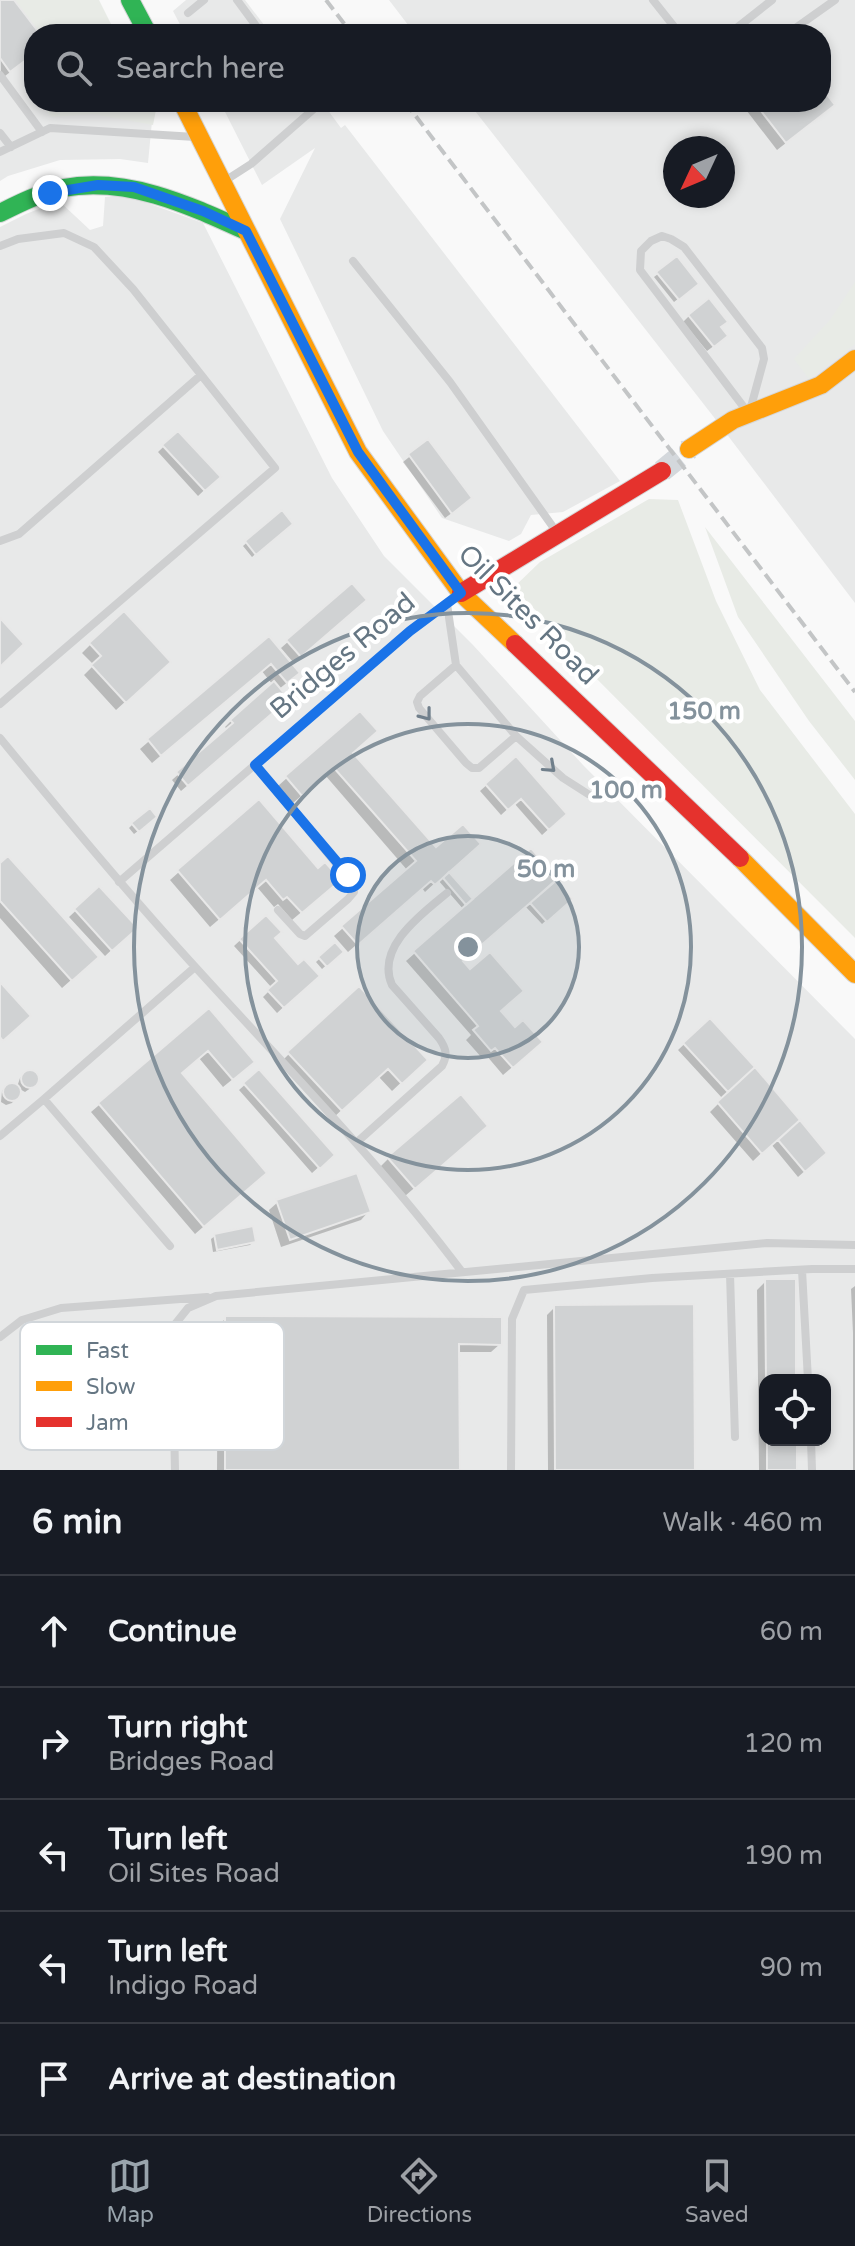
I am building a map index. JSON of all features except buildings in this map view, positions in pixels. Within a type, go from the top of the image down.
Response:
[{"type":"street","points":[[130,0],[143,24]]},
{"type":"street","name":"Oil Sites Road","points":[[187,112],[358,452],[454,599],[741,859],[855,974]]},
{"type":"street","points":[[0,213],[50,193],[87,186],[134,187],[203,211],[246,231]]},
{"type":"street","points":[[689,449],[733,420],[821,385],[855,359]]},
{"type":"street","name":"Bridges Road","points":[[454,599],[662,471]]},
{"type":"lane","points":[[188,13],[204,0]]},
{"type":"lane","points":[[237,0],[255,24]]},
{"type":"lane","points":[[653,0],[672,24]]},
{"type":"lane","points":[[742,24],[772,0]]},
{"type":"lane","points":[[801,24],[835,0]]},
{"type":"lane","points":[[0,75],[24,108]]},
{"type":"lane","points":[[27,112],[42,132]]},
{"type":"lane","points":[[222,182],[251,164],[310,112]]},
{"type":"lane","points":[[0,152],[50,128],[200,137]]},
{"type":"lane","points":[[0,133],[11,147]]},
{"type":"lane","points":[[0,246],[18,239],[64,233],[94,247],[133,289],[275,468],[0,704]]},
{"type":"lane","points":[[662,236],[684,247],[762,348],[764,359],[749,414],[640,270],[641,251],[662,236]]},
{"type":"lane","points":[[353,261],[450,382],[558,534]]},
{"type":"lane","points":[[0,541],[19,534],[201,375]]},
{"type":"lane","points":[[454,599],[456,665],[516,736],[563,778],[588,794]]},
{"type":"lane","name":"Bridges Road","points":[[119,882],[410,631],[454,599]]},
{"type":"lane","points":[[456,665],[420,696],[417,702],[419,708],[472,768],[479,768],[516,736]]},
{"type":"lane","points":[[0,738],[119,882],[420,1215],[462,1272]]},
{"type":"lane","points":[[255,765],[348,875],[354,892],[305,936],[278,910]]},
{"type":"lane","points":[[356,1143],[442,1066],[447,1057],[439,1038],[392,985],[388,976],[388,966],[402,933],[447,893]]},
{"type":"lane","points":[[0,1136],[195,967]]},
{"type":"lane","points":[[44,1099],[170,1246]]},
{"type":"lane","points":[[0,1337],[22,1320],[61,1308],[767,1243],[855,1245]]},
{"type":"lane","points":[[511,1470],[512,1319],[524,1290],[652,1278],[855,1269]]},
{"type":"lane","points":[[802,1270],[808,1374]]},
{"type":"lane","points":[[730,1274],[735,1437]]},
{"type":"lane","points":[[177,1322],[188,1308],[216,1296]]},
{"type":"lane","points":[[811,1446],[812,1470]]},
{"type":"lane","points":[[175,1450],[175,1470]]},
{"type":"shaded area","points":[[0,0],[96,0],[108,24],[24,24],[24,112],[153,112],[148,163],[120,159],[60,160],[0,181]]},
{"type":"shaded area","points":[[14,0],[99,0],[111,24],[32,24]]},
{"type":"shaded area","points":[[186,0],[245,0],[263,24],[180,24],[173,11]]},
{"type":"shaded area","points":[[389,0],[855,0],[855,603],[476,112],[831,112],[831,24],[407,24]]},
{"type":"shaded area","points":[[47,112],[156,112],[153,125],[93,114],[51,117]]},
{"type":"shaded area","points":[[225,112],[329,112],[341,128],[345,125],[620,481],[563,512],[531,515],[521,534],[509,541],[442,518],[383,431],[280,219],[315,148],[262,185]]},
{"type":"shaded area","points":[[125,195],[203,223],[332,478],[384,556],[473,645],[583,765],[855,1039],[855,1470],[0,1470],[0,227],[59,201],[90,230],[103,226],[105,197]]},
{"type":"shaded area","points":[[855,282],[855,344],[809,379],[794,359],[830,320]]},
{"type":"shaded area","points":[[649,499],[678,500],[716,601],[760,690],[855,814],[855,938],[565,647],[569,643],[513,588],[540,562]]},
{"type":"shaded area","points":[[705,527],[855,721],[855,780],[809,721],[738,617]]},
{"type":"tunnel","points":[[662,471],[689,449]]},
{"type":"railway","points":[[326,0],[344,24]]},
{"type":"railway","points":[[413,112],[855,692]]},
{"type":"traffic: fast","points":[[130,0],[143,24]]},
{"type":"traffic: fast","points":[[0,213],[38,195],[63,188],[111,186],[157,195],[246,231]]},
{"type":"traffic: slow","points":[[187,112],[358,452],[461,593],[515,644]]},
{"type":"traffic: slow","points":[[689,449],[733,420],[821,385],[855,359]]},
{"type":"traffic: slow","points":[[740,858],[855,974]]},
{"type":"traffic: jam","points":[[461,593],[662,471]]},
{"type":"traffic: jam","points":[[515,644],[740,858]]},
{"type":"route","points":[[50,193],[98,185],[134,187],[203,211],[246,231],[358,452],[461,593],[410,631],[255,765],[348,875]]}]
